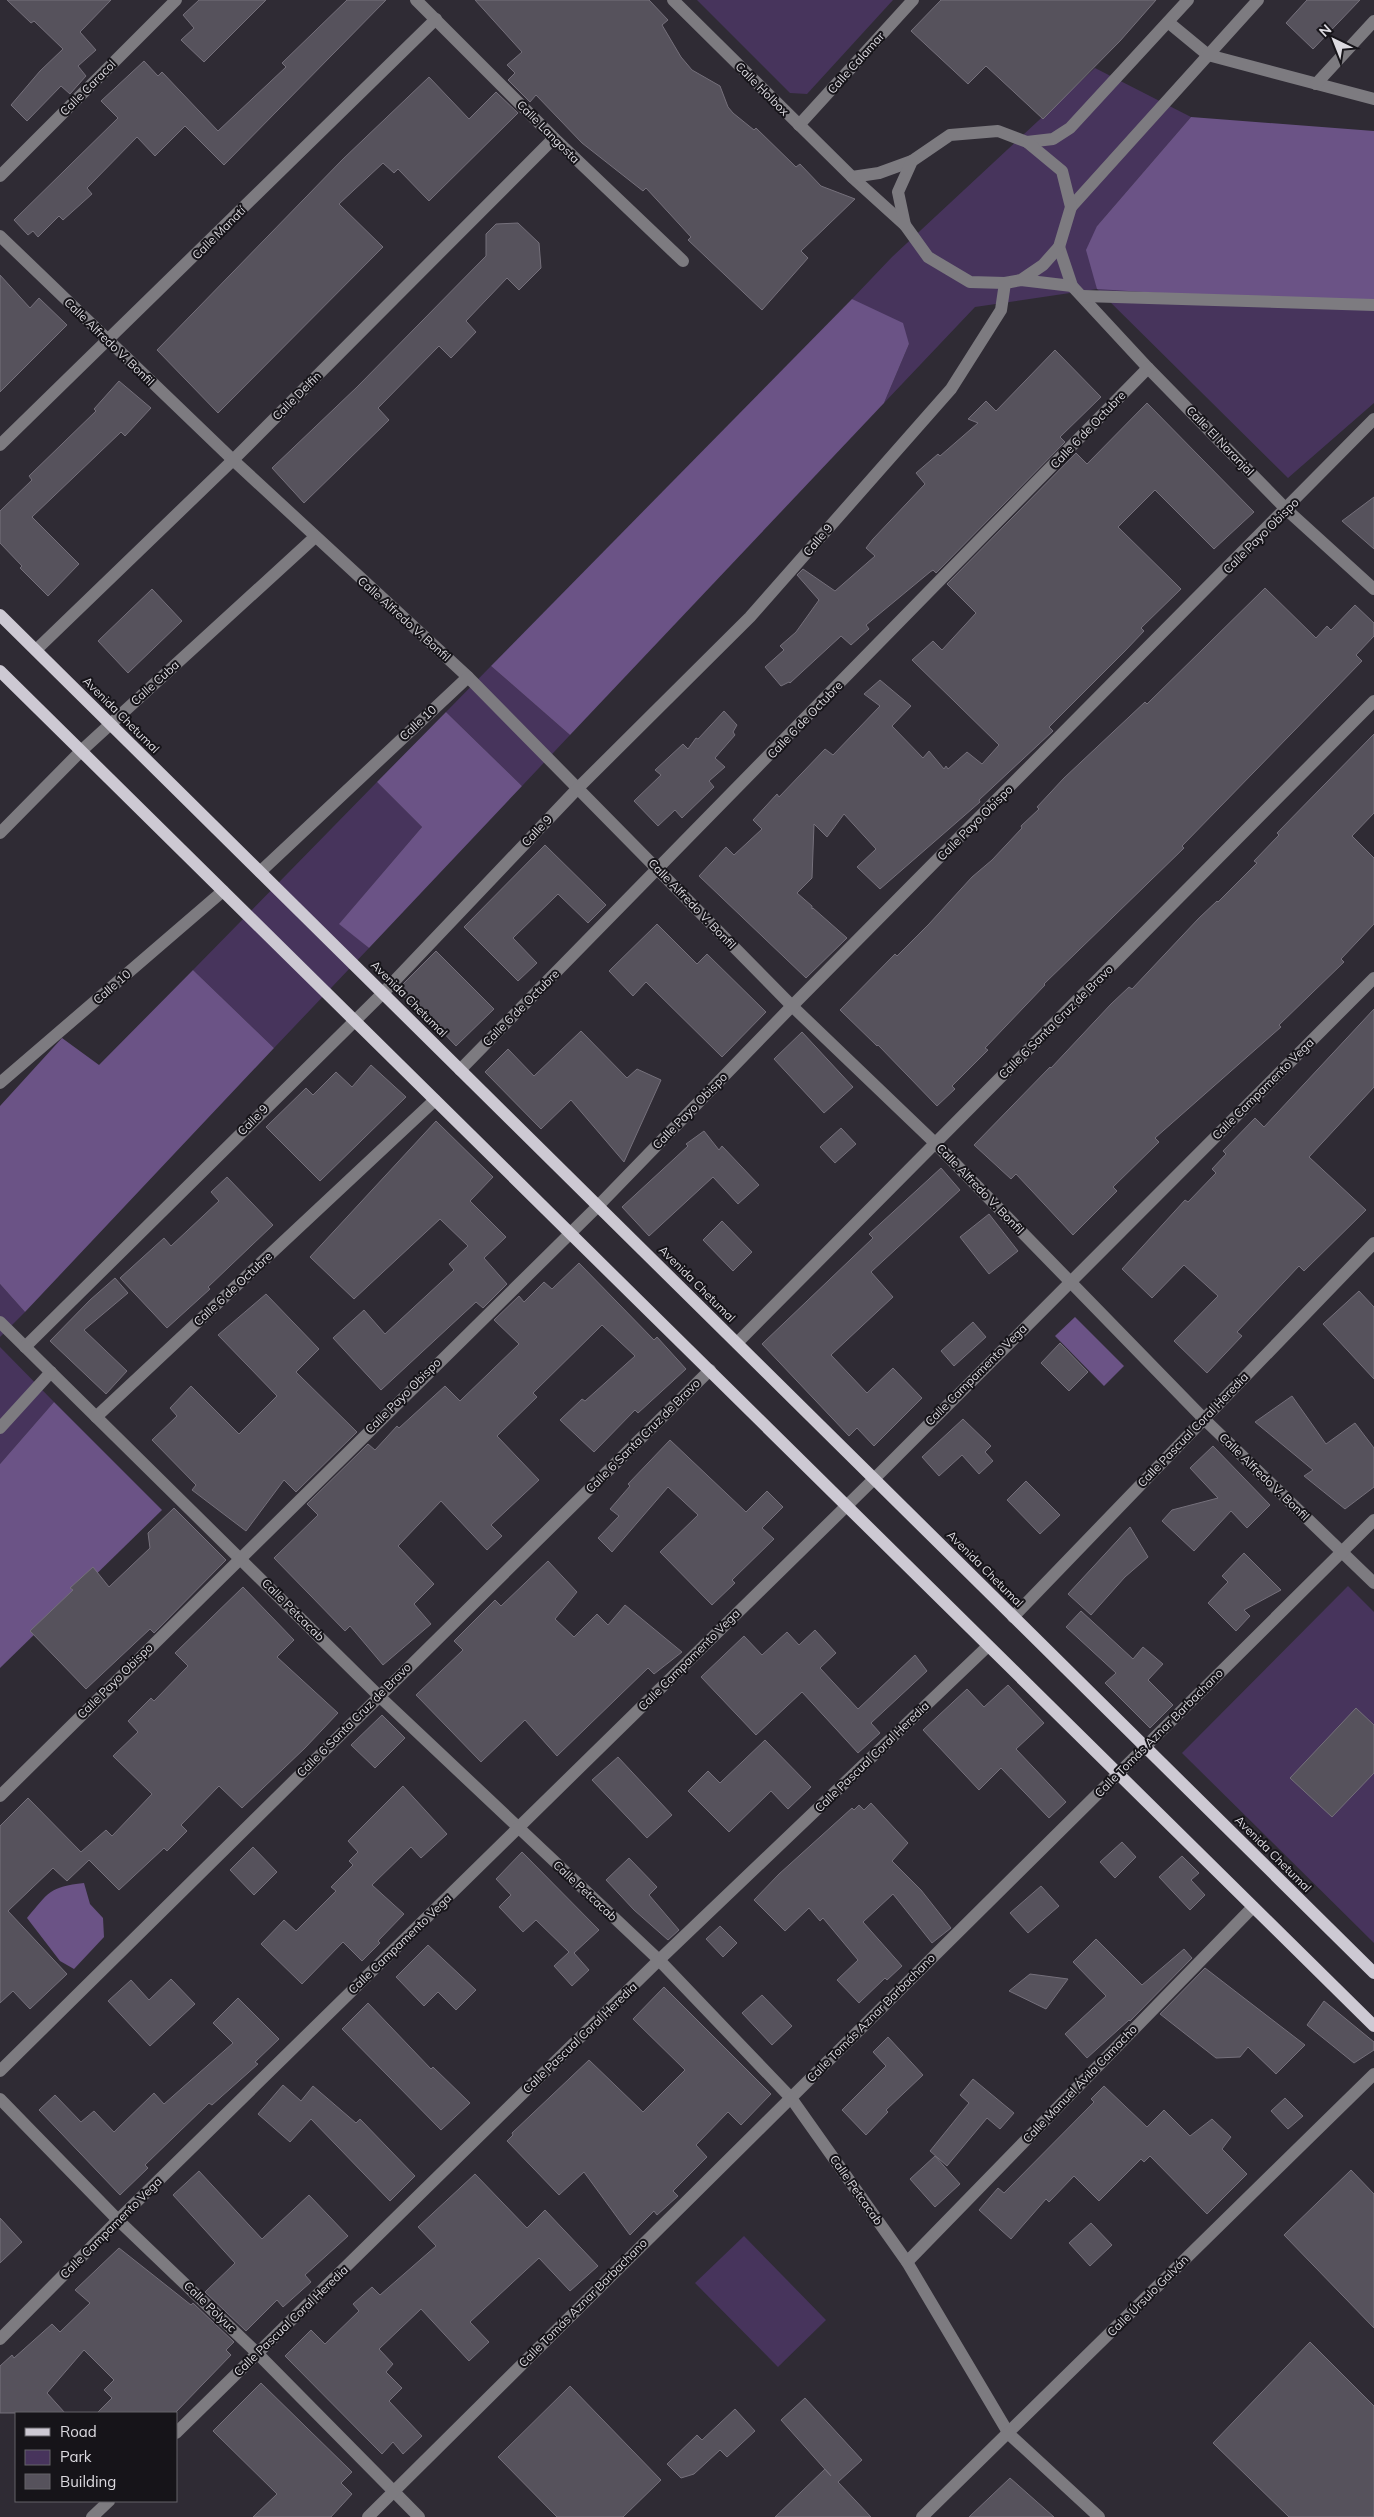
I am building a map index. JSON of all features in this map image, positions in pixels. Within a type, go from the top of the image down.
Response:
[{"type":"main road","name":"Avenida Chetumal","points":[[0,615],[1374,1973]]},
{"type":"main road","points":[[0,671],[1374,2026]]},
{"type":"street","name":"Calle Langosta","points":[[416,0],[554,138],[683,261]]},
{"type":"street","name":"Calle Holbox","points":[[673,0],[852,177],[905,225]]},
{"type":"street","name":"Calle Calamar","points":[[800,125],[913,0]]},
{"type":"street","points":[[1027,142],[1053,139],[1070,128],[1188,0]]},
{"type":"street","points":[[1021,280],[1043,265],[1059,247],[1070,207],[1258,0]]},
{"type":"street","name":"Calle Caracol","points":[[0,176],[169,2]]},
{"type":"street","name":"Calle Manatí","points":[[0,445],[108,342],[436,18]]},
{"type":"street","points":[[1316,84],[1374,21]]},
{"type":"street","points":[[1168,22],[1208,55],[1374,100]]},
{"type":"street","points":[[852,177],[879,174],[912,161],[950,136],[998,132],[1027,142],[1062,171],[1070,207]]},
{"type":"street","name":"Calle Delfin","points":[[36,650],[233,460],[554,138]]},
{"type":"street","points":[[912,161],[898,192],[905,225],[928,257],[970,282],[1005,283],[1021,280],[1072,286],[1059,247]]},
{"type":"street","name":"Calle Alfredo V. Bonfil","points":[[0,236],[108,342],[314,537],[468,677],[792,1006],[936,1144],[1204,1419],[1374,1583]]},
{"type":"street","name":"Calle 9","points":[[25,1346],[383,993],[578,788],[750,617],[951,389],[1001,310],[1005,283]]},
{"type":"street","name":"Calle El Naranjal","points":[[1072,286],[1148,368],[1287,510],[1374,589]]},
{"type":"street","points":[[1083,296],[1374,305]]},
{"type":"street","name":"Calle 6 de Octubre","points":[[460,1070],[1148,368]]},
{"type":"street","name":"Calle Payo Obispo","points":[[0,1796],[569,1232],[598,1206],[792,1006],[1287,510],[1374,420]]},
{"type":"street","name":"Calle Cuba","points":[[0,833],[81,751],[314,537]]},
{"type":"street","name":"Calle 10","points":[[260,872],[468,677]]},
{"type":"street","name":"Calle 6 Santa Cruz de Bravo","points":[[737,1343],[1374,701]]},
{"type":"street","name":"Calle 10","points":[[0,1083],[223,891]]},
{"type":"street","name":"Calle Campamento Vega","points":[[0,2339],[118,2220],[874,1479],[1069,1281],[1374,978]]},
{"type":"street","name":"Calle 6 de Octubre","points":[[96,1417],[435,1100]]},
{"type":"street","name":"Calle Pascual Coral Heredia","points":[[1013,1616],[1374,1243]]},
{"type":"street","name":"Calle Petcacab","points":[[0,1322],[379,1696],[659,1960],[790,2098],[907,2262],[1009,2434],[1100,2517]]},
{"type":"street","name":"Calle 6 Santa Cruz de Bravo","points":[[0,2071],[710,1370]]},
{"type":"street","points":[[0,1428],[51,1372]]},
{"type":"street","name":"Calle Tomás Aznar Barbachano","points":[[368,2517],[1374,1520]]},
{"type":"street","name":"Calle Pascual Coral Heredia","points":[[178,2432],[659,1960],[988,1646]]},
{"type":"street","name":"Calle Manuel Ávila Camacho","points":[[907,2262],[1253,1907]]},
{"type":"street","name":"Calle Úrsulo Galván","points":[[922,2517],[1009,2434],[1374,2074]]},
{"type":"street","name":"Calle Polyuc","points":[[0,2099],[118,2220],[257,2353],[419,2517]]},
{"type":"street","points":[[92,2517],[108,2502]]},
{"type":"green space","points":[[697,0],[893,0],[807,94],[790,93]]},
{"type":"green space","points":[[1095,68],[1191,117],[1097,226],[1374,307],[1374,403],[1288,478],[1097,289],[975,307],[884,403],[909,344],[852,299],[892,257]]},
{"type":"green space","points":[[491,666],[570,735],[522,786],[446,712]]},
{"type":"green space","points":[[377,782],[422,827],[340,923],[369,948],[274,1048],[193,970]]},
{"type":"green space","points":[[0,1284],[25,1312],[0,1337]]},
{"type":"green space","points":[[0,1347],[54,1402],[0,1464]]},
{"type":"green space","points":[[1348,1586],[1374,1612],[1374,1943],[1182,1753]]},
{"type":"green space","points":[[744,2236],[826,2320],[778,2367],[695,2283]]},
{"type":"shaded area","points":[[1191,117],[1374,131],[1374,307],[1097,289],[1086,250],[1097,226]]},
{"type":"shaded area","points":[[852,299],[903,323],[909,344],[884,403],[570,735],[491,666]]},
{"type":"shaded area","points":[[446,712],[522,786],[369,948],[339,924],[422,827],[377,782]]},
{"type":"shaded area","points":[[193,970],[274,1048],[25,1312],[0,1284],[0,1106],[62,1038],[99,1065]]},
{"type":"shaded area","points":[[1075,1317],[1124,1366],[1104,1386],[1055,1336]]},
{"type":"shaded area","points":[[54,1402],[162,1510],[0,1668],[0,1464]]},
{"type":"shaded area","points":[[84,1883],[90,1904],[103,1918],[104,1937],[74,1969],[60,1961],[27,1918],[51,1892],[63,1886]]},
{"type":"building","points":[[7,0],[111,0],[80,32],[96,50],[78,66],[86,76],[70,94],[61,86],[27,121],[11,105],[40,71],[63,49],[34,21],[31,23]]},
{"type":"building","points":[[199,0],[266,0],[204,62],[181,40],[194,28],[183,15]]},
{"type":"building","points":[[347,0],[386,0],[224,165],[185,126],[155,156],[137,137],[87,188],[92,194],[63,220],[59,216],[38,237],[33,231],[28,235],[14,220],[118,118],[101,101],[144,61],[158,76],[162,72],[218,131],[286,67],[282,63]]},
{"type":"building","points":[[475,0],[649,0],[668,20],[662,25],[681,57],[692,70],[720,86],[728,107],[733,113],[754,130],[756,128],[796,167],[800,164],[821,186],[855,199],[801,251],[808,258],[762,310],[688,240],[691,237],[646,188],[643,191],[582,143],[536,95],[530,102],[508,80],[515,73],[507,65],[522,52]]},
{"type":"building","points":[[941,0],[1156,0],[1120,41],[1043,119],[986,66],[968,84],[911,31]]},
{"type":"building","points":[[1307,0],[1360,0],[1313,49],[1286,23]]},
{"type":"building","points":[[429,77],[469,119],[496,92],[518,113],[429,201],[398,169],[394,173],[383,163],[339,204],[383,247],[218,413],[157,350],[343,159]]},
{"type":"building","points":[[518,223],[539,243],[541,268],[519,290],[507,278],[466,321],[476,332],[451,358],[439,346],[378,408],[389,420],[304,503],[272,468],[357,387],[486,256],[486,234],[496,224]]},
{"type":"building","points":[[0,275],[30,308],[39,298],[67,325],[0,392]]},
{"type":"building","points":[[1055,350],[1101,397],[1060,437],[1065,442],[936,573],[933,570],[930,572],[866,625],[869,629],[851,645],[841,636],[790,683],[781,686],[765,667],[784,650],[780,646],[796,632],[819,600],[797,575],[803,569],[835,591],[875,556],[866,548],[925,484],[916,473],[938,454],[940,456],[978,423],[968,419],[986,401],[996,411]]},
{"type":"building","points":[[119,381],[151,408],[125,436],[121,432],[32,517],[79,564],[48,596],[20,568],[22,566],[0,543],[0,511],[32,480],[29,476],[96,411],[94,409]]},
{"type":"building","points":[[1147,403],[1254,512],[1214,549],[1155,490],[1118,527],[1181,589],[1141,628],[1144,631],[1125,651],[1049,727],[1053,731],[979,800],[980,802],[880,889],[857,867],[876,849],[844,814],[827,837],[814,824],[812,878],[797,893],[812,906],[812,909],[847,938],[806,978],[699,876],[726,847],[734,855],[762,829],[753,820],[777,794],[779,797],[825,749],[833,755],[880,706],[864,694],[880,680],[911,706],[892,726],[923,758],[929,751],[944,769],[946,766],[948,769],[967,752],[982,764],[999,745],[912,660],[933,641],[942,650],[976,613],[947,584],[1076,453],[1087,464]]},
{"type":"building","points":[[1374,497],[1374,549],[1342,521]]},
{"type":"building","points":[[1265,588],[1316,638],[1327,626],[1331,630],[1355,605],[1374,623],[1374,636],[1356,655],[1362,661],[1182,846],[1184,848],[1044,984],[985,1048],[988,1050],[952,1086],[955,1089],[937,1106],[878,1045],[840,1010],[895,954],[897,956],[929,924],[972,877],[992,860],[1022,828],[1021,826],[1039,809],[1037,807],[1064,778],[1145,702],[1147,704]]},
{"type":"building","points":[[152,589],[182,621],[128,673],[98,641]]},
{"type":"building","points":[[724,711],[737,725],[733,732],[735,735],[715,758],[725,767],[709,781],[714,787],[682,818],[675,810],[658,826],[634,801],[661,775],[655,770],[683,744],[688,749],[696,738],[698,739]]},
{"type":"building","points":[[1374,734],[1374,813],[1352,836],[1374,858],[1374,924],[1341,959],[1344,962],[1279,1025],[1281,1027],[1155,1138],[1159,1142],[1113,1187],[1117,1191],[1073,1235],[1016,1174],[1011,1179],[974,1145],[1051,1068],[1111,1004],[1129,987],[1132,989],[1199,918],[1257,863],[1254,861],[1279,835],[1277,833]]},
{"type":"building","points":[[545,845],[606,905],[588,923],[558,894],[513,938],[537,963],[518,981],[464,927]]},
{"type":"building","points":[[657,924],[697,964],[707,954],[766,1012],[722,1057],[646,982],[633,996],[609,971]]},
{"type":"building","points":[[436,951],[494,1009],[456,1046],[417,1005],[415,1007],[397,990]]},
{"type":"building","points":[[1374,1009],[1374,1087],[1309,1157],[1366,1210],[1304,1271],[1299,1266],[1237,1332],[1242,1336],[1207,1373],[1174,1341],[1218,1296],[1184,1265],[1152,1298],[1122,1269],[1185,1200],[1188,1202],[1216,1173],[1212,1169],[1226,1154],[1223,1151],[1255,1118],[1264,1127]]},
{"type":"building","points":[[581,1031],[627,1078],[637,1069],[661,1080],[624,1162],[571,1100],[541,1129],[485,1072],[508,1049],[534,1076]]},
{"type":"building","points":[[802,1032],[853,1087],[824,1113],[774,1059]]},
{"type":"building","points":[[371,1065],[406,1097],[320,1181],[266,1127],[306,1088],[313,1095],[336,1072],[352,1087]]},
{"type":"building","points":[[436,1121],[493,1177],[470,1201],[506,1237],[484,1258],[507,1284],[483,1308],[476,1302],[381,1390],[333,1338],[364,1310],[385,1334],[454,1270],[449,1264],[468,1246],[440,1219],[354,1299],[310,1257]]},
{"type":"building","points":[[841,1128],[856,1144],[835,1163],[820,1147]]},
{"type":"building","points":[[704,1131],[719,1150],[722,1146],[759,1185],[738,1204],[713,1177],[649,1236],[622,1207],[688,1146],[686,1144]]},
{"type":"building","points":[[941,1168],[960,1190],[871,1272],[893,1297],[831,1355],[867,1393],[893,1368],[922,1398],[874,1446],[857,1428],[849,1436],[762,1344],[873,1238],[869,1234]]},
{"type":"building","points":[[227,1177],[273,1225],[208,1287],[210,1289],[167,1328],[120,1278],[164,1238],[171,1246],[219,1201],[211,1192]]},
{"type":"building","points":[[989,1214],[1018,1251],[989,1274],[960,1237]]},
{"type":"building","points":[[722,1221],[752,1252],[733,1271],[703,1240]]},
{"type":"building","points":[[579,1263],[654,1340],[657,1337],[686,1369],[638,1413],[635,1410],[594,1452],[560,1420],[582,1399],[585,1401],[635,1356],[602,1325],[533,1393],[537,1397],[497,1436],[539,1480],[491,1525],[502,1536],[487,1550],[441,1501],[398,1546],[434,1584],[414,1604],[431,1624],[383,1665],[350,1626],[345,1631],[274,1558],[318,1515],[307,1504],[368,1444],[375,1450],[397,1426],[399,1428],[445,1386],[460,1401],[519,1344],[494,1320],[519,1296],[524,1302],[544,1282],[552,1289]]},
{"type":"building","points":[[115,1278],[128,1293],[84,1330],[127,1371],[106,1394],[50,1341],[90,1300]]},
{"type":"building","points":[[1359,1291],[1374,1307],[1374,1379],[1323,1324]]},
{"type":"building","points":[[266,1294],[319,1349],[296,1372],[357,1432],[296,1492],[284,1480],[246,1531],[192,1490],[196,1485],[152,1440],[177,1416],[170,1408],[191,1386],[239,1434],[277,1396],[218,1335]]},
{"type":"building","points":[[973,1322],[986,1337],[954,1366],[941,1351]]},
{"type":"building","points":[[1060,1343],[1088,1372],[1069,1391],[1041,1363]]},
{"type":"building","points":[[1292,1396],[1326,1444],[1355,1423],[1374,1448],[1374,1487],[1345,1509],[1304,1476],[1313,1470],[1255,1422]]},
{"type":"building","points":[[963,1419],[991,1446],[985,1452],[993,1461],[979,1474],[962,1455],[939,1476],[922,1457]]},
{"type":"building","points":[[670,1440],[746,1512],[767,1491],[783,1507],[762,1528],[774,1539],[732,1580],[735,1583],[712,1605],[660,1552],[698,1515],[668,1487],[612,1552],[598,1538],[619,1516],[610,1509],[630,1486],[628,1484]]},
{"type":"building","points":[[1213,1446],[1270,1505],[1247,1528],[1231,1511],[1194,1551],[1162,1521],[1172,1510],[1218,1498],[1190,1468]]},
{"type":"building","points":[[1026,1481],[1060,1515],[1040,1534],[1007,1500]]},
{"type":"building","points":[[174,1508],[226,1560],[154,1633],[150,1629],[86,1689],[30,1631],[73,1590],[70,1588],[93,1567],[109,1587],[150,1548],[148,1533]]},
{"type":"building","points":[[1130,1527],[1148,1557],[1125,1577],[1091,1615],[1068,1594]]},
{"type":"building","points":[[1244,1553],[1281,1590],[1244,1610],[1250,1616],[1236,1631],[1208,1603],[1228,1582],[1222,1576]]},
{"type":"building","points":[[548,1561],[577,1592],[555,1619],[574,1637],[597,1614],[608,1625],[625,1605],[682,1652],[654,1674],[648,1668],[557,1756],[525,1720],[481,1762],[416,1695],[463,1650],[454,1641],[495,1600],[501,1606]]},
{"type":"building","points":[[243,1587],[294,1640],[277,1657],[338,1713],[305,1748],[242,1808],[219,1786],[181,1825],[187,1831],[167,1851],[164,1848],[119,1890],[89,1860],[67,1881],[53,1868],[8,1911],[67,1974],[30,2009],[13,1991],[0,2003],[0,1826],[28,1798],[81,1852],[106,1830],[112,1836],[152,1794],[113,1756],[138,1732],[128,1721],[151,1698],[154,1701],[188,1666],[175,1653]]},
{"type":"building","points":[[1081,1611],[1133,1659],[1143,1647],[1163,1664],[1148,1680],[1173,1705],[1150,1728],[1105,1683],[1116,1673],[1066,1627]]},
{"type":"building","points":[[815,1630],[836,1653],[820,1668],[858,1709],[915,1655],[927,1671],[871,1723],[880,1733],[858,1753],[802,1692],[756,1735],[701,1677],[744,1636],[762,1655],[787,1632],[799,1645]]},
{"type":"building","points":[[1008,1685],[1044,1723],[1016,1749],[1066,1802],[1049,1818],[1001,1768],[979,1790],[923,1730],[967,1689],[984,1707]]},
{"type":"building","points":[[1356,1708],[1374,1725],[1374,1773],[1332,1817],[1290,1778]]},
{"type":"building","points":[[382,1715],[405,1738],[375,1768],[351,1745]]},
{"type":"building","points":[[765,1740],[811,1787],[788,1809],[771,1791],[729,1832],[688,1791],[708,1771],[720,1783]]},
{"type":"building","points":[[618,1757],[672,1815],[647,1838],[592,1780]]},
{"type":"building","points":[[403,1786],[447,1834],[421,1858],[411,1847],[372,1885],[404,1914],[378,1941],[380,1943],[362,1961],[343,1942],[302,1984],[261,1944],[284,1920],[296,1931],[336,1891],[331,1887],[353,1865],[349,1861],[358,1852],[348,1841]]},
{"type":"building","points":[[871,1803],[908,1843],[892,1861],[921,1890],[951,1928],[932,1943],[893,1894],[863,1922],[902,1966],[887,1980],[885,1978],[859,2003],[837,1980],[858,1960],[823,1918],[820,1921],[809,1908],[785,1931],[754,1900],[779,1874],[852,1808],[854,1810],[859,1805],[864,1810]]},
{"type":"building","points":[[1122,1842],[1136,1857],[1115,1878],[1100,1862]]},
{"type":"building","points":[[253,1847],[277,1872],[254,1895],[230,1870]]},
{"type":"building","points":[[522,1852],[599,1930],[574,1953],[589,1970],[572,1986],[554,1966],[569,1952],[536,1920],[523,1932],[499,1907],[511,1895],[496,1879]]},
{"type":"building","points":[[1182,1856],[1199,1873],[1191,1880],[1205,1895],[1190,1910],[1159,1877]]},
{"type":"building","points":[[629,1858],[657,1887],[649,1895],[679,1930],[668,1940],[634,1910],[606,1880]]},
{"type":"building","points":[[1041,1886],[1059,1906],[1028,1933],[1010,1913]]},
{"type":"building","points":[[720,1926],[737,1943],[723,1957],[706,1939]]},
{"type":"building","points":[[1096,1939],[1142,1985],[1184,1949],[1192,1958],[1130,2021],[1087,2058],[1065,2034],[1106,1996],[1073,1962]]},
{"type":"building","points":[[428,1945],[476,1990],[456,2010],[438,1992],[424,2006],[396,1977]]},
{"type":"building","points":[[1205,1968],[1305,2045],[1276,2074],[1248,2047],[1240,2057],[1216,2058],[1160,2014]]},
{"type":"building","points":[[1030,1974],[1068,1979],[1046,2009],[1009,1991]]},
{"type":"building","points":[[171,1979],[195,2004],[150,2046],[108,2001],[131,1980],[149,2000]]},
{"type":"building","points":[[664,1987],[771,2094],[741,2125],[728,2112],[696,2145],[707,2157],[673,2191],[678,2196],[657,2215],[654,2211],[630,2235],[584,2172],[559,2195],[507,2141],[513,2135],[512,2133],[589,2060],[643,2112],[685,2070],[633,2019]]},
{"type":"building","points":[[762,1995],[792,2026],[772,2045],[742,2013]]},
{"type":"building","points":[[238,1998],[279,2039],[255,2062],[258,2064],[212,2105],[209,2103],[145,2165],[148,2168],[120,2195],[39,2110],[55,2095],[81,2122],[94,2111],[114,2132],[154,2093],[164,2104],[233,2043],[213,2023]]},
{"type":"building","points":[[1324,2001],[1374,2042],[1374,2050],[1354,2063],[1307,2025]]},
{"type":"building","points":[[368,2003],[431,2069],[433,2067],[470,2103],[441,2130],[342,2029]]},
{"type":"building","points":[[888,2037],[923,2075],[886,2110],[888,2112],[866,2135],[842,2110],[886,2066],[873,2052]]},
{"type":"building","points":[[973,2079],[1014,2113],[1000,2129],[987,2118],[947,2166],[930,2151],[969,2103],[960,2095]]},
{"type":"building","points":[[283,2085],[301,2101],[313,2086],[356,2123],[360,2119],[415,2176],[390,2201],[311,2119],[290,2142],[258,2114]]},
{"type":"building","points":[[1104,2086],[1147,2127],[1164,2110],[1190,2136],[1212,2119],[1231,2137],[1222,2149],[1247,2174],[1207,2214],[1150,2156],[1144,2162],[1141,2159],[1099,2201],[1074,2176],[1049,2202],[1046,2199],[1011,2239],[979,2210],[998,2188],[1004,2193],[1094,2102],[1091,2099]]},
{"type":"building","points":[[1285,2098],[1303,2116],[1288,2129],[1271,2111]]},
{"type":"building","points":[[935,2156],[960,2184],[935,2207],[910,2179]]},
{"type":"building","points":[[1351,2170],[1374,2194],[1374,2328],[1284,2235]]},
{"type":"building","points":[[199,2171],[262,2239],[309,2195],[348,2236],[305,2275],[311,2282],[283,2307],[277,2300],[246,2331],[205,2292],[235,2263],[173,2195]]},
{"type":"building","points":[[475,2174],[527,2228],[545,2210],[598,2266],[570,2291],[539,2258],[470,2322],[489,2342],[469,2361],[421,2309],[379,2349],[393,2364],[386,2372],[402,2388],[389,2401],[422,2436],[403,2454],[393,2442],[382,2454],[285,2356],[311,2330],[325,2344],[359,2311],[353,2304],[372,2287],[380,2295],[436,2246],[418,2227]]},
{"type":"building","points":[[0,2218],[22,2242],[0,2263]]},
{"type":"building","points":[[1091,2223],[1112,2245],[1090,2266],[1069,2243]]},
{"type":"building","points":[[119,2248],[191,2305],[193,2303],[234,2342],[226,2350],[231,2355],[176,2412],[98,2412],[112,2398],[104,2390],[114,2380],[84,2350],[47,2393],[64,2412],[0,2413],[0,2366],[12,2355],[14,2358],[52,2324],[60,2332],[90,2303],[75,2290]]},
{"type":"building","points":[[1310,2342],[1374,2406],[1374,2517],[1289,2517],[1213,2443]]},
{"type":"building","points":[[261,2383],[352,2472],[341,2483],[352,2494],[331,2517],[253,2517],[277,2494],[213,2431]]},
{"type":"building","points":[[570,2386],[661,2480],[623,2517],[557,2517],[498,2457]]},
{"type":"building","points":[[805,2398],[862,2460],[838,2482],[871,2517],[775,2517],[825,2469],[781,2420]]},
{"type":"building","points":[[735,2409],[755,2431],[727,2457],[720,2450],[694,2474],[681,2478],[667,2464],[697,2435],[702,2440]]},
{"type":"building","points":[[1010,2478],[1054,2517],[969,2517]]}]
